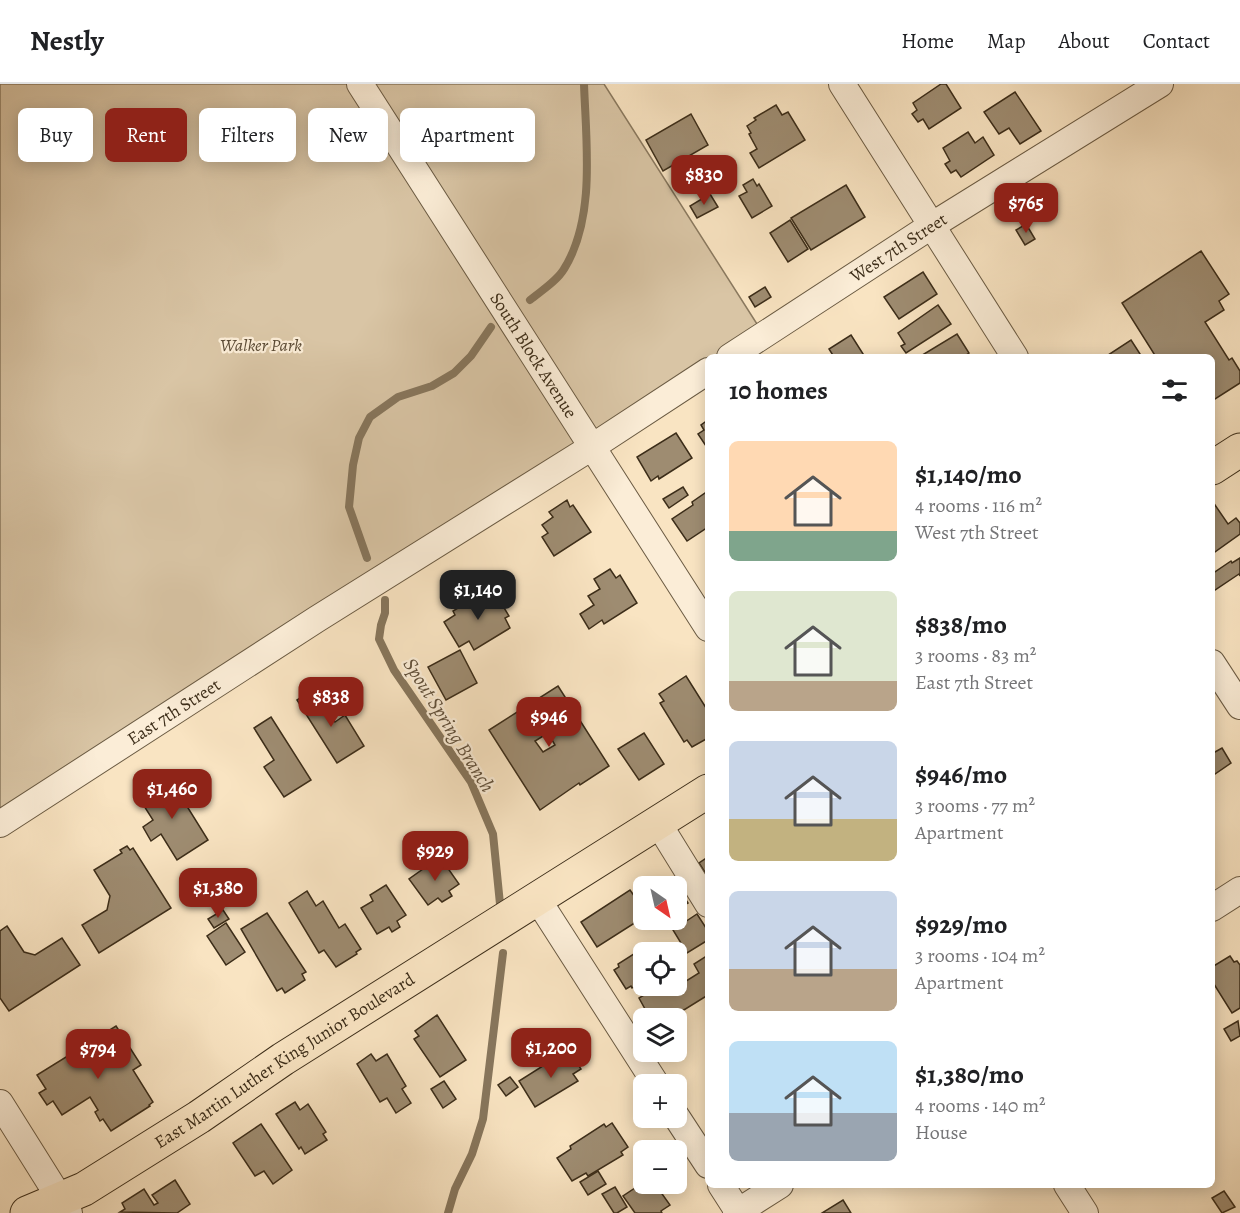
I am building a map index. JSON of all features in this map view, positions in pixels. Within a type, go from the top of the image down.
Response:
[{"type":"main road","points":[[1215,466],[1240,450]]},
{"type":"main road","name":"East Martin Luther King Junior Boulevard","points":[[27,1213],[64,1206],[84,1189],[190,1123],[283,1059],[705,793]]},
{"type":"street","name":"South Block Avenue","points":[[360,84],[705,623]]},
{"type":"street","points":[[842,84],[1013,354]]},
{"type":"street","name":"West 7th Street","points":[[735,354],[931,226],[1160,84]]},
{"type":"street","points":[[592,447],[705,373]]},
{"type":"street","name":"East 7th Street","points":[[0,824],[317,619],[592,447]]},
{"type":"street","points":[[1215,668],[1240,706]]},
{"type":"street","points":[[658,823],[705,899]]},
{"type":"street","points":[[1215,906],[1240,890]]},
{"type":"street","points":[[538,900],[650,1074]]},
{"type":"street","points":[[0,1103],[64,1206]]},
{"type":"street","points":[[684,1128],[705,1160]]},
{"type":"street","points":[[723,1188],[738,1213],[776,1188]]},
{"type":"street","points":[[1069,1188],[1085,1213]]},
{"type":"green space","name":"Walker Park","points":[[0,84],[604,84],[764,335],[735,354],[705,354],[705,373],[0,824]]},
{"type":"building","points":[[941,84],[946,84],[961,108],[929,129],[923,119],[918,122],[912,114],[917,110],[913,103]]},
{"type":"building","points":[[1015,92],[1041,131],[1020,144],[1009,128],[999,134],[984,112]]},
{"type":"building","points":[[776,105],[782,115],[788,112],[805,140],[759,168],[750,153],[757,149],[747,126],[756,120],[754,118]]},
{"type":"building","points":[[691,114],[708,145],[663,171],[646,140]]},
{"type":"building","points":[[968,132],[975,143],[983,137],[994,155],[961,177],[956,170],[951,173],[945,164],[950,161],[943,148]]},
{"type":"building","points":[[753,179],[757,186],[759,184],[772,206],[752,218],[739,196],[747,192],[743,185]]},
{"type":"building","points":[[846,185],[865,217],[811,250],[791,218]]},
{"type":"building","points":[[710,194],[718,207],[697,218],[690,206]]},
{"type":"building","points":[[790,220],[808,249],[788,262],[770,233]]},
{"type":"building","points":[[1026,224],[1035,239],[1025,245],[1016,230]]},
{"type":"building","points":[[1201,251],[1229,294],[1219,301],[1224,310],[1205,322],[1229,360],[1232,358],[1240,371],[1240,383],[1215,399],[1215,354],[1154,354],[1122,303]]},
{"type":"building","points":[[923,272],[937,294],[899,319],[884,297]]},
{"type":"building","points":[[765,287],[771,297],[755,307],[749,297]]},
{"type":"building","points":[[938,305],[951,324],[906,353],[901,346],[905,344],[898,333]]},
{"type":"building","points":[[957,334],[969,353],[968,354],[924,354]]},
{"type":"building","points":[[851,335],[863,354],[832,354],[829,349]]},
{"type":"building","points":[[1131,340],[1140,354],[1110,354]]},
{"type":"building","points":[[705,422],[705,444],[698,434],[704,430],[701,425]]},
{"type":"building","points":[[676,433],[692,458],[659,479],[658,476],[651,481],[637,457]]},
{"type":"building","points":[[683,487],[688,495],[669,508],[663,499]]},
{"type":"building","points":[[705,493],[705,529],[687,541],[672,519],[693,505],[692,502]]},
{"type":"building","points":[[567,500],[591,532],[554,556],[542,537],[548,533],[542,525],[553,517],[549,512]]},
{"type":"building","points":[[1215,505],[1228,524],[1236,518],[1240,523],[1240,534],[1215,552]]},
{"type":"building","points":[[1240,558],[1240,576],[1239,574],[1215,590],[1215,572],[1231,561],[1232,563]]},
{"type":"building","points":[[610,569],[616,578],[620,575],[637,603],[604,624],[602,620],[589,629],[580,614],[594,605],[588,596],[600,589],[594,579]]},
{"type":"building","points":[[491,593],[494,598],[497,596],[509,616],[505,618],[510,628],[474,650],[469,641],[459,647],[444,622],[455,615],[453,611],[481,594],[484,598]]},
{"type":"building","points":[[460,650],[477,683],[446,700],[428,667]]},
{"type":"building","points":[[686,676],[705,706],[705,740],[692,747],[687,740],[684,742],[660,703],[664,701],[659,694]]},
{"type":"building","points":[[558,686],[609,766],[540,810],[489,730]],"holes":[[[548,733],[555,745],[543,752],[535,741]]]},
{"type":"building","points":[[314,689],[335,722],[345,715],[364,746],[337,763],[297,700]]},
{"type":"building","points":[[271,717],[311,780],[284,797],[264,767],[274,760],[254,728]]},
{"type":"building","points":[[644,733],[664,764],[639,780],[618,749]]},
{"type":"building","points":[[1222,748],[1231,763],[1215,774],[1215,752]]},
{"type":"building","points":[[170,779],[208,840],[177,860],[161,834],[151,841],[143,827],[153,820],[139,798]]},
{"type":"building","points":[[127,846],[130,850],[133,848],[171,908],[99,953],[82,925],[107,910],[110,896],[94,870],[122,853],[120,850]]},
{"type":"building","points":[[440,857],[459,884],[449,891],[452,896],[442,902],[438,898],[428,905],[409,879]]},
{"type":"building","points":[[705,859],[705,872],[699,863]]},
{"type":"building","points":[[386,885],[406,915],[397,921],[400,927],[392,932],[389,927],[377,934],[361,908],[373,901],[370,895]]},
{"type":"building","points":[[630,890],[633,894],[633,924],[597,947],[581,922]]},
{"type":"building","points":[[307,891],[316,906],[323,901],[339,928],[345,924],[361,949],[336,967],[324,950],[319,953],[289,903]]},
{"type":"building","points":[[223,910],[229,919],[214,928],[208,919]]},
{"type":"building","points":[[267,913],[306,972],[302,974],[305,980],[285,993],[282,988],[277,991],[241,929]]},
{"type":"building","points":[[697,914],[705,926],[705,942],[687,953],[687,942],[680,942],[673,930],[687,930],[687,921]]},
{"type":"building","points":[[226,923],[245,952],[226,965],[207,936]]},
{"type":"building","points":[[7,926],[24,952],[35,955],[62,938],[80,965],[9,1011],[0,998],[0,931]]},
{"type":"building","points":[[633,954],[633,987],[631,986],[626,989],[614,970],[619,967],[618,964]]},
{"type":"building","points":[[1230,956],[1240,965],[1240,1008],[1232,1013],[1215,986],[1215,965]]},
{"type":"building","points":[[705,957],[705,997],[687,1008],[644,1008],[639,998],[642,996],[687,996],[687,981],[699,973],[694,964]]},
{"type":"building","points":[[437,1015],[466,1060],[440,1077],[414,1039],[419,1036],[415,1031]]},
{"type":"building","points":[[1238,1021],[1240,1036],[1231,1041],[1224,1029]]},
{"type":"building","points":[[116,1026],[141,1065],[133,1070],[153,1102],[111,1131],[103,1119],[100,1121],[95,1112],[98,1110],[90,1097],[62,1115],[53,1101],[47,1105],[39,1093],[46,1089],[37,1075]]},
{"type":"building","points":[[568,1050],[581,1069],[573,1074],[578,1081],[535,1107],[519,1081]]},
{"type":"building","points":[[371,1054],[376,1061],[387,1054],[406,1086],[402,1089],[411,1103],[396,1113],[387,1098],[380,1102],[357,1064]]},
{"type":"building","points":[[510,1077],[518,1087],[506,1096],[498,1085]]},
{"type":"building","points":[[444,1081],[456,1099],[443,1108],[431,1089]]},
{"type":"building","points":[[295,1102],[300,1110],[308,1104],[326,1132],[323,1134],[327,1140],[305,1154],[301,1147],[299,1149],[276,1114]]},
{"type":"building","points":[[612,1123],[628,1147],[621,1152],[623,1155],[588,1176],[586,1173],[572,1181],[557,1158],[571,1149],[570,1146],[604,1124],[606,1127]]},
{"type":"building","points":[[261,1124],[292,1170],[273,1184],[264,1171],[255,1176],[233,1143]]},
{"type":"building","points":[[598,1171],[606,1184],[588,1195],[580,1182]]},
{"type":"building","points":[[175,1180],[190,1204],[177,1213],[120,1212],[125,1209],[122,1203],[144,1189],[154,1205],[158,1203],[152,1195]]},
{"type":"building","points":[[615,1187],[627,1207],[617,1213],[614,1213],[602,1194]]},
{"type":"building","points":[[633,1189],[633,1194],[662,1194],[670,1205],[661,1211],[662,1213],[635,1213],[623,1196]]},
{"type":"building","points":[[1224,1191],[1235,1207],[1222,1213],[1212,1198]]},
{"type":"building","points":[[843,1200],[851,1213],[822,1213]]},
{"type":"waterway","name":"Spout Spring Branch","points":[[530,300],[553,282],[564,269],[581,227],[587,179],[584,84]]},
{"type":"waterway","name":"Spout Spring Branch","points":[[367,558],[349,507],[353,465],[359,438],[370,417],[398,397],[432,386],[454,373],[471,356],[491,327]]},
{"type":"waterway","name":"Spout Spring Branch","points":[[385,600],[385,613],[379,639],[394,670],[471,782],[493,834],[500,904]]},
{"type":"waterway","name":"Spout Spring Branch","points":[[448,1213],[455,1189],[472,1154],[483,1119],[503,953]]}]
